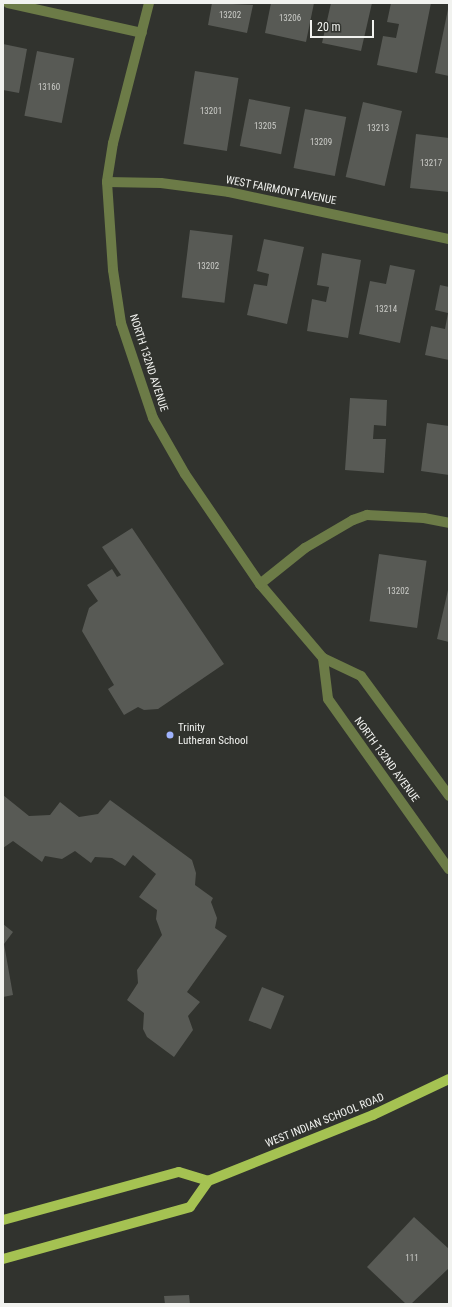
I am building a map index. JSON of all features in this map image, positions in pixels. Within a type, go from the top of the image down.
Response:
[{"type":"main road","name":"WEST INDIAN SCHOOL ROAD","points":[[208,1182],[373,1115],[449,1079]]},
{"type":"main road","points":[[3,1220],[179,1172],[208,1182],[190,1206],[3,1259]]},
{"type":"street","points":[[8,3],[142,33]]},
{"type":"street","name":"NORTH 132ND AVENUE","points":[[149,3],[113,143],[107,182],[113,270],[121,323],[153,418],[185,474],[260,584],[323,658],[360,676],[449,796]]},
{"type":"street","name":"WEST FAIRMONT AVENUE","points":[[107,182],[161,183],[229,192],[449,239]]},
{"type":"street","points":[[260,584],[305,548],[353,520],[367,515],[424,518],[449,523]]},
{"type":"street","name":"NORTH 132ND AVENUE","points":[[323,658],[328,699],[449,869]]},
{"type":"building","points":[[212,3],[253,5],[247,33],[208,25]]},
{"type":"building","points":[[271,3],[314,3],[306,42],[265,33]]},
{"type":"building","points":[[331,3],[372,3],[361,51],[322,43]]},
{"type":"building","points":[[391,3],[431,3],[417,73],[377,65],[383,36],[396,38],[399,24],[387,22]]},
{"type":"building","points":[[449,9],[449,76],[435,73]]},
{"type":"building","points":[[3,44],[27,49],[19,93],[3,90]]},
{"type":"building","points":[[37,51],[74,58],[62,123],[24,116]]},
{"type":"building","points":[[195,71],[238,78],[227,151],[183,144]]},
{"type":"building","points":[[249,99],[290,107],[281,154],[240,146]]},
{"type":"building","points":[[363,102],[402,111],[385,186],[346,177]]},
{"type":"building","points":[[305,109],[346,117],[335,176],[294,168]]},
{"type":"building","points":[[416,134],[449,138],[449,192],[410,188]]},
{"type":"building","points":[[190,230],[233,235],[224,303],[182,297]]},
{"type":"building","points":[[264,239],[304,247],[287,324],[247,315],[254,284],[267,286],[269,274],[257,271]]},
{"type":"building","points":[[322,253],[361,260],[348,338],[307,331],[312,299],[326,302],[329,287],[317,285]]},
{"type":"building","points":[[390,265],[415,270],[400,343],[359,334],[370,281],[386,284]]},
{"type":"building","points":[[440,285],[449,287],[449,360],[425,355],[431,326],[445,329],[448,313],[435,310]]},
{"type":"building","points":[[350,398],[387,400],[386,426],[374,425],[373,439],[386,439],[384,473],[345,470]]},
{"type":"building","points":[[427,423],[449,426],[449,475],[421,471]]},
{"type":"building","points":[[132,528],[224,664],[158,709],[144,710],[138,707],[124,715],[108,689],[114,685],[82,631],[89,608],[98,601],[87,585],[112,569],[117,577],[121,575],[102,547]]},
{"type":"building","points":[[379,554],[427,561],[417,628],[370,621]]},
{"type":"building","points":[[449,590],[449,642],[437,639]]},
{"type":"building","points":[[3,795],[29,816],[50,815],[60,802],[79,817],[98,814],[110,800],[192,860],[196,873],[195,885],[213,898],[211,902],[217,918],[215,928],[227,936],[187,992],[200,1002],[188,1016],[193,1030],[174,1057],[147,1037],[143,1029],[144,1013],[127,1000],[138,983],[137,970],[162,935],[156,919],[157,910],[139,897],[156,874],[133,855],[125,866],[112,858],[95,857],[91,863],[75,851],[62,859],[45,856],[42,862],[13,841],[3,848]]},
{"type":"building","points":[[3,924],[13,932],[4,944],[13,995],[3,997]]},
{"type":"building","points":[[262,987],[284,996],[271,1029],[249,1020]]},
{"type":"building","points":[[414,1217],[449,1249],[449,1268],[411,1304],[406,1304],[367,1267]]},
{"type":"building","points":[[189,1295],[190,1304],[165,1304],[164,1296]]},
{"type":"place","name":"Trinity Lutheran School","points":[[170,735]]}]
